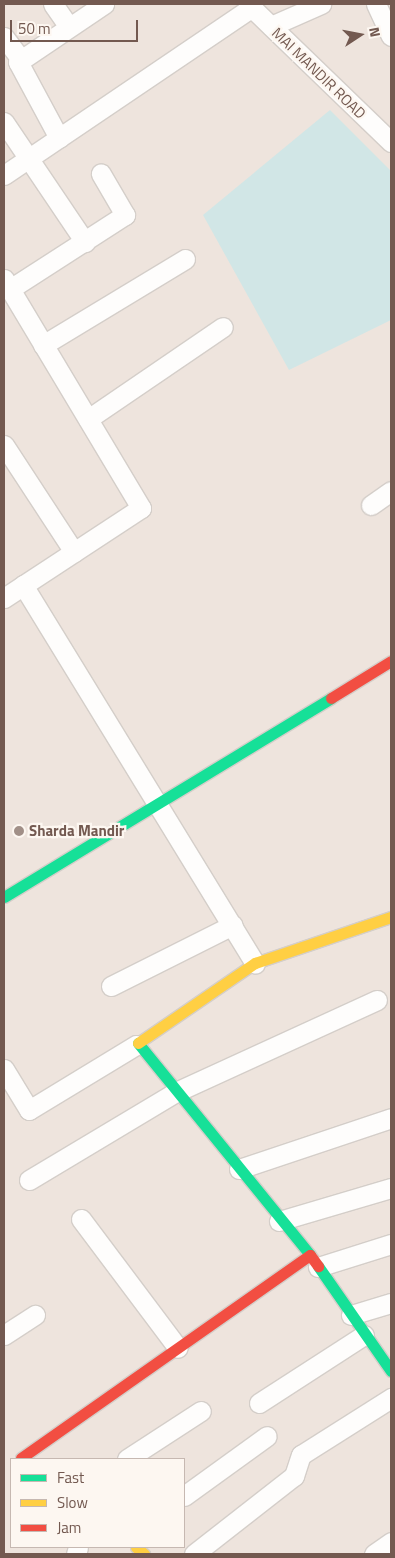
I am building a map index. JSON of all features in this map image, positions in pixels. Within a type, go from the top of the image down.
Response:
[{"type":"street","points":[[53,4],[69,27]]},
{"type":"street","points":[[59,138],[18,69],[20,58],[104,4]]},
{"type":"street","points":[[270,26],[321,4]]},
{"type":"street","points":[[376,4],[391,36]]},
{"type":"street","points":[[4,175],[250,6]]},
{"type":"street","name":"MAI MANDIR ROAD","points":[[250,6],[391,142]]},
{"type":"street","points":[[4,37],[20,58]]},
{"type":"street","points":[[4,122],[85,242]]},
{"type":"street","points":[[4,598],[141,508],[7,284],[85,242],[125,215],[101,174]]},
{"type":"street","points":[[43,345],[185,259]]},
{"type":"street","points":[[88,419],[224,327]]},
{"type":"street","points":[[4,445],[74,552]]},
{"type":"street","points":[[370,505],[391,491]]},
{"type":"street","points":[[23,585],[159,803],[255,963]]},
{"type":"street","points":[[4,897],[391,661]]},
{"type":"street","points":[[7,1080],[29,1110],[136,1045],[255,963],[391,917]]},
{"type":"street","points":[[111,986],[233,925]]},
{"type":"street","points":[[29,1180],[176,1092],[377,1000]]},
{"type":"street","points":[[136,1045],[239,1169],[279,1221],[314,1261],[364,1335],[390,1369]]},
{"type":"street","points":[[239,1169],[391,1118]]},
{"type":"street","points":[[279,1221],[391,1188]]},
{"type":"street","points":[[81,1219],[178,1348]]},
{"type":"street","points":[[23,1458],[178,1348],[314,1261],[391,1244]]},
{"type":"street","points":[[352,1315],[391,1303]]},
{"type":"street","points":[[4,1335],[36,1315]]},
{"type":"street","points":[[259,1403],[364,1335]]},
{"type":"street","points":[[194,1554],[294,1476],[301,1456],[391,1398]]},
{"type":"street","points":[[129,1458],[201,1411]]},
{"type":"street","points":[[185,1495],[267,1436]]},
{"type":"street","points":[[10,1450],[21,1458]]},
{"type":"street","points":[[374,1554],[391,1542]]},
{"type":"shaded area","points":[[4,4],[391,4],[391,1554],[4,1554]]},
{"type":"shaded area","points":[[330,110],[391,171],[391,320],[289,370],[203,215]]},
{"type":"traffic: fast","points":[[4,897],[331,698]]},
{"type":"traffic: fast","points":[[138,1043],[310,1255]]},
{"type":"traffic: fast","points":[[318,1266],[391,1371]]},
{"type":"traffic: slow","points":[[138,1043],[255,963],[391,917]]},
{"type":"traffic: slow","points":[[137,1548],[144,1554]]},
{"type":"traffic: jam","points":[[331,698],[391,661]]},
{"type":"traffic: jam","points":[[21,1458],[310,1255],[318,1266]]},
{"type":"place","name":"Sharda Mandir","points":[[19,831]]}]
